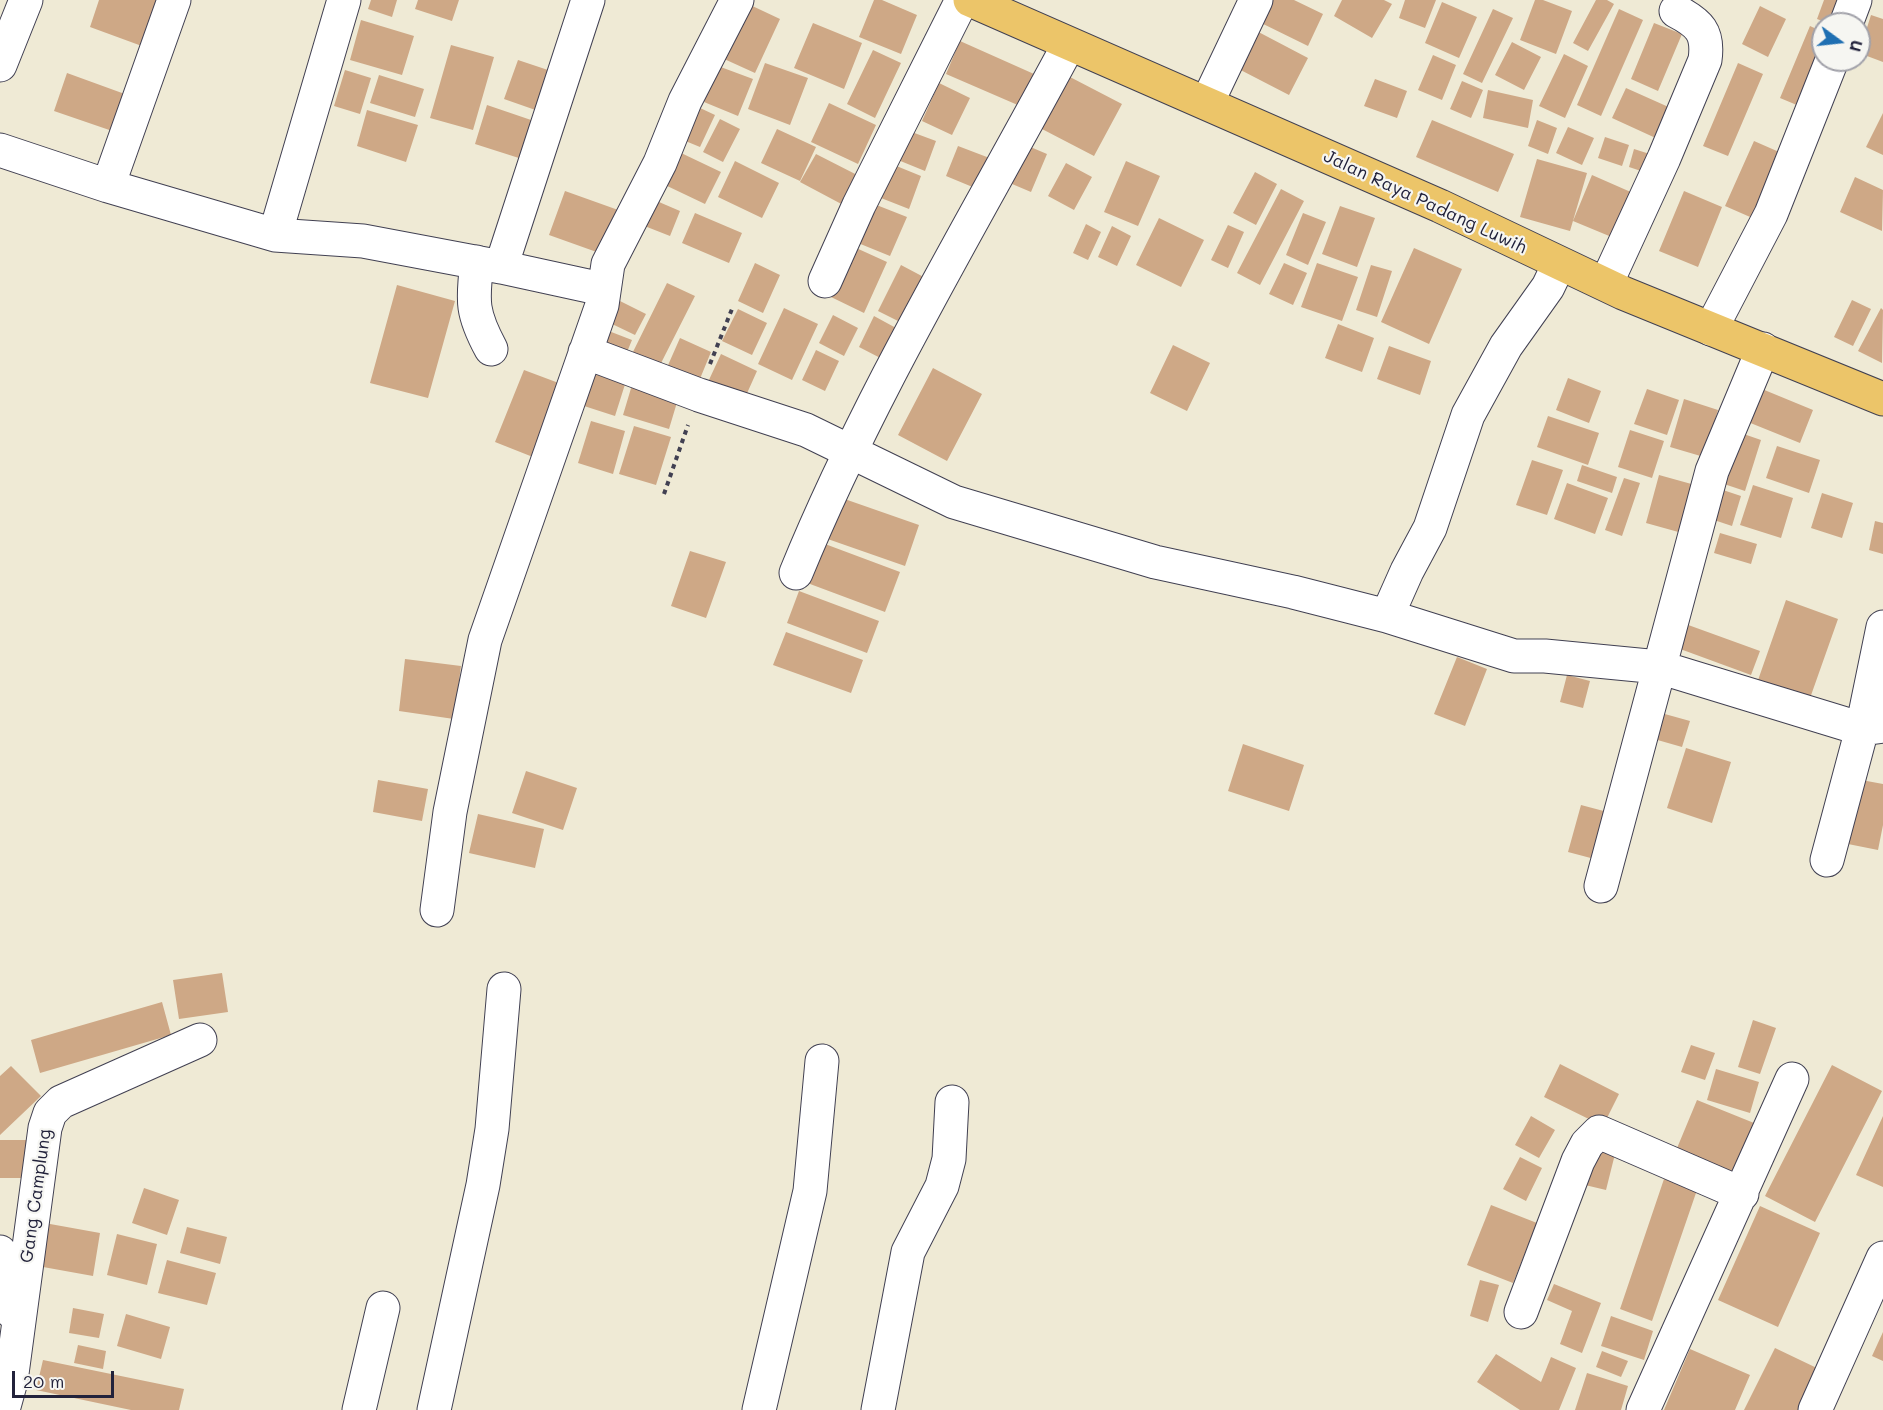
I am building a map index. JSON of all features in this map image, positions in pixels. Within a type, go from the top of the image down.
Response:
[{"type":"main road","name":"Jalan Raya Padang Luwih","points":[[969,0],[1430,202],[1559,264],[1883,399]]},
{"type":"street","points":[[0,65],[26,0]]},
{"type":"street","points":[[108,186],[174,0]]},
{"type":"street","points":[[275,235],[344,0]]},
{"type":"street","points":[[491,349],[480,328],[472,301],[489,265],[588,0]]},
{"type":"street","points":[[437,910],[450,812],[485,640],[602,305],[602,289],[608,264],[660,163],[685,100],[737,0]]},
{"type":"street","points":[[825,281],[859,205],[962,0]]},
{"type":"street","points":[[1207,103],[1256,0]]},
{"type":"street","points":[[1606,284],[1664,158],[1705,60],[1707,42],[1701,31],[1694,21],[1676,11]]},
{"type":"street","points":[[796,573],[819,518],[902,352],[1068,45]]},
{"type":"street","points":[[1711,329],[1771,213],[1827,72]]},
{"type":"street","points":[[0,150],[108,186],[275,235],[363,242],[602,289]]},
{"type":"street","points":[[1387,616],[1430,528],[1468,415],[1506,346],[1548,287],[1559,264]]},
{"type":"street","points":[[1600,886],[1712,471],[1764,349]]},
{"type":"street","points":[[585,352],[806,430],[954,501],[1155,562],[1293,592],[1387,616],[1514,656],[1545,656],[1659,667],[1872,727]]},
{"type":"street","points":[[1827,861],[1872,727],[1883,627]]},
{"type":"street","points":[[434,1410],[483,1185],[492,1129],[504,989]]},
{"type":"street","name":"Gang Camplung","points":[[5,1390],[17,1335],[45,1128],[50,1113],[61,1102],[200,1040]]},
{"type":"street","points":[[759,1410],[810,1191],[822,1061]]},
{"type":"street","points":[[1642,1410],[1742,1194],[1792,1079]]},
{"type":"street","points":[[878,1410],[908,1252],[942,1186],[950,1159],[952,1102]]},
{"type":"street","points":[[1521,1312],[1578,1161],[1587,1144],[1599,1132],[1609,1134],[1742,1194]]},
{"type":"street","points":[[0,1252],[17,1335]]},
{"type":"street","points":[[1815,1410],[1883,1258]]},
{"type":"street","points":[[359,1410],[383,1308]]},
{"type":"building","points":[[99,0],[167,0],[150,49],[90,27]]},
{"type":"building","points":[[371,0],[397,0],[392,17],[368,9]]},
{"type":"building","points":[[418,0],[459,0],[452,21],[415,9]]},
{"type":"building","points":[[874,0],[882,0],[917,15],[901,54],[859,37]]},
{"type":"building","points":[[1259,0],[1294,0],[1323,14],[1308,46],[1251,18]]},
{"type":"building","points":[[1342,0],[1384,0],[1392,4],[1372,38],[1334,16]]},
{"type":"building","points":[[1405,0],[1436,0],[1425,28],[1399,18]]},
{"type":"building","points":[[1535,0],[1543,0],[1572,11],[1556,54],[1520,40]]},
{"type":"building","points":[[1596,0],[1607,0],[1614,4],[1588,51],[1573,43]]},
{"type":"building","points":[[1824,0],[1852,0],[1841,12],[1820,12]]},
{"type":"building","points":[[1442,2],[1477,17],[1459,58],[1425,43]]},
{"type":"building","points":[[746,3],[780,19],[755,73],[722,58]]},
{"type":"building","points":[[1760,6],[1786,19],[1768,57],[1742,44]]},
{"type":"building","points":[[1493,9],[1513,18],[1482,83],[1463,74]]},
{"type":"building","points":[[1619,9],[1643,20],[1601,116],[1577,105]]},
{"type":"building","points":[[1871,15],[1883,19],[1883,62],[1871,58]]},
{"type":"building","points":[[361,20],[414,36],[402,75],[350,60]]},
{"type":"building","points":[[813,23],[862,43],[844,89],[794,68]]},
{"type":"building","points":[[1654,23],[1682,34],[1658,91],[1631,79]]},
{"type":"building","points":[[1810,26],[1811,72],[1818,72],[1804,108],[1780,98]]},
{"type":"building","points":[[1249,27],[1308,58],[1289,95],[1229,64]]},
{"type":"building","points":[[960,41],[1034,74],[1020,106],[946,74]]},
{"type":"building","points":[[1512,42],[1541,57],[1524,90],[1495,75]]},
{"type":"building","points":[[451,45],[494,57],[473,130],[430,118]]},
{"type":"building","points":[[873,50],[901,63],[875,118],[847,104]]},
{"type":"building","points":[[1564,54],[1588,66],[1565,118],[1539,106]]},
{"type":"building","points":[[1433,55],[1456,65],[1442,100],[1418,90]]},
{"type":"building","points":[[518,60],[557,73],[544,113],[504,99]]},
{"type":"building","points":[[765,63],[808,78],[790,125],[748,109]]},
{"type":"building","points":[[1738,63],[1763,74],[1728,156],[1703,146]]},
{"type":"building","points":[[718,66],[753,79],[738,116],[704,102]]},
{"type":"building","points":[[345,70],[371,78],[360,114],[334,106]]},
{"type":"building","points":[[67,73],[133,97],[121,134],[54,111]]},
{"type":"building","points":[[379,75],[424,89],[415,117],[370,103]]},
{"type":"building","points":[[1070,77],[1122,104],[1094,156],[1042,129]]},
{"type":"building","points":[[1375,79],[1407,91],[1397,118],[1364,106]]},
{"type":"building","points":[[1462,81],[1483,90],[1471,118],[1450,109]]},
{"type":"building","points":[[939,83],[970,98],[952,135],[922,121]]},
{"type":"building","points":[[1626,88],[1673,109],[1660,140],[1612,118]]},
{"type":"building","points":[[1488,90],[1533,100],[1528,128],[1483,118]]},
{"type":"building","points":[[829,103],[876,125],[858,164],[811,142]]},
{"type":"building","points":[[487,105],[534,121],[522,159],[475,144]]},
{"type":"building","points":[[698,107],[715,115],[700,147],[683,140]]},
{"type":"building","points":[[367,110],[418,125],[406,162],[357,146]]},
{"type":"building","points":[[1883,113],[1883,155],[1866,147]]},
{"type":"building","points":[[720,119],[740,129],[723,162],[703,152]]},
{"type":"building","points":[[1432,120],[1514,154],[1498,192],[1416,157]]},
{"type":"building","points":[[1537,120],[1557,128],[1548,154],[1528,146]]},
{"type":"building","points":[[1568,127],[1594,138],[1582,165],[1556,153]]},
{"type":"building","points":[[777,129],[816,147],[800,181],[761,163]]},
{"type":"building","points":[[909,131],[936,141],[925,171],[898,160]]},
{"type":"building","points":[[1605,137],[1629,145],[1622,166],[1598,158]]},
{"type":"building","points":[[1754,141],[1786,155],[1757,220],[1725,206]]},
{"type":"building","points":[[1021,143],[1047,154],[1031,192],[1005,181]]},
{"type":"building","points":[[958,146],[1000,162],[987,193],[946,176]]},
{"type":"building","points":[[1634,149],[1656,156],[1650,174],[1629,167]]},
{"type":"building","points":[[679,152],[721,172],[705,204],[663,184]]},
{"type":"building","points":[[816,154],[863,178],[847,207],[800,182]]},
{"type":"building","points":[[1537,159],[1587,173],[1570,231],[1520,217]]},
{"type":"building","points":[[735,161],[779,183],[762,218],[718,197]]},
{"type":"building","points":[[1126,161],[1160,176],[1138,226],[1104,212]]},
{"type":"building","points":[[1066,163],[1092,177],[1074,210],[1048,196]]},
{"type":"building","points":[[894,165],[921,176],[909,209],[881,198]]},
{"type":"building","points":[[1255,172],[1277,184],[1256,225],[1233,213]]},
{"type":"building","points":[[1592,175],[1633,193],[1614,238],[1573,221]]},
{"type":"building","points":[[1855,177],[1883,190],[1882,231],[1840,212]]},
{"type":"building","points":[[1281,189],[1304,201],[1260,285],[1237,273]]},
{"type":"building","points":[[565,191],[621,211],[605,255],[549,235]]},
{"type":"building","points":[[1684,191],[1722,207],[1698,267],[1659,251]]},
{"type":"building","points":[[652,199],[680,211],[670,236],[642,225]]},
{"type":"building","points":[[874,204],[907,217],[890,256],[858,243]]},
{"type":"building","points":[[1340,206],[1375,218],[1357,267],[1322,254]]},
{"type":"building","points":[[695,213],[742,233],[729,263],[682,243]]},
{"type":"building","points":[[1303,213],[1326,222],[1308,265],[1286,255]]},
{"type":"building","points":[[1159,218],[1204,240],[1181,287],[1136,265]]},
{"type":"building","points":[[1086,224],[1101,232],[1088,260],[1073,253]]},
{"type":"building","points":[[1228,225],[1244,232],[1228,268],[1211,260]]},
{"type":"building","points":[[1112,226],[1131,236],[1117,266],[1098,257]]},
{"type":"building","points":[[854,247],[887,262],[864,313],[831,297]]},
{"type":"building","points":[[1414,248],[1462,269],[1429,344],[1381,322]]},
{"type":"building","points":[[755,263],[780,275],[763,313],[738,301]]},
{"type":"building","points":[[1284,263],[1307,273],[1293,305],[1269,294]]},
{"type":"building","points":[[1317,263],[1358,277],[1342,321],[1301,307]]},
{"type":"building","points":[[901,265],[935,283],[912,328],[878,311]]},
{"type":"building","points":[[1371,265],[1392,271],[1377,317],[1356,310]]},
{"type":"building","points":[[667,283],[695,296],[656,373],[629,360]]},
{"type":"building","points":[[397,285],[455,301],[428,398],[370,383]]},
{"type":"building","points":[[1852,300],[1871,309],[1853,346],[1834,337]]},
{"type":"building","points":[[620,301],[646,314],[635,335],[610,323]]},
{"type":"building","points":[[784,308],[818,324],[792,380],[758,364]]},
{"type":"building","points":[[1881,308],[1883,310],[1882,363],[1858,351]]},
{"type":"building","points":[[738,309],[767,323],[752,355],[722,341]]},
{"type":"building","points":[[833,315],[858,328],[844,356],[819,343]]},
{"type":"building","points":[[874,316],[907,334],[892,364],[859,347]]},
{"type":"building","points":[[1338,324],[1374,338],[1362,372],[1325,358]]},
{"type":"building","points":[[601,328],[632,340],[622,364],[591,351]]},
{"type":"building","points":[[680,338],[711,352],[697,386],[665,372]]},
{"type":"building","points":[[1173,345],[1210,363],[1187,411],[1150,393]]},
{"type":"building","points":[[1389,346],[1431,361],[1420,395],[1377,379]]},
{"type":"building","points":[[816,350],[839,361],[825,391],[802,380]]},
{"type":"building","points":[[721,354],[757,371],[744,400],[708,382]]},
{"type":"building","points":[[592,368],[627,378],[615,416],[581,405]]},
{"type":"building","points":[[933,368],[982,394],[947,461],[898,435]]},
{"type":"building","points":[[524,370],[572,388],[543,461],[495,442]]},
{"type":"building","points":[[1568,378],[1601,391],[1589,423],[1556,410]]},
{"type":"building","points":[[632,385],[678,399],[669,429],[623,415]]},
{"type":"building","points":[[1647,389],[1679,400],[1667,435],[1634,424]]},
{"type":"building","points":[[1762,389],[1813,410],[1800,443],[1748,422]]},
{"type":"building","points":[[1684,399],[1718,410],[1704,457],[1670,447]]},
{"type":"building","points":[[1548,416],[1599,433],[1588,465],[1537,447]]},
{"type":"building","points":[[591,421],[625,431],[613,474],[578,463]]},
{"type":"building","points":[[634,426],[671,437],[656,485],[619,474]]},
{"type":"building","points":[[1630,430],[1664,441],[1652,478],[1618,467]]},
{"type":"building","points":[[1735,431],[1761,440],[1745,491],[1718,482]]},
{"type":"building","points":[[1777,446],[1820,460],[1809,493],[1766,478]]},
{"type":"building","points":[[1532,460],[1563,470],[1547,515],[1516,505]]},
{"type":"building","points":[[1582,465],[1617,477],[1612,493],[1577,481]]},
{"type":"building","points":[[1659,475],[1695,485],[1682,533],[1646,523]]},
{"type":"building","points":[[1624,478],[1640,483],[1622,536],[1605,530]]},
{"type":"building","points":[[1567,483],[1608,498],[1595,534],[1554,519]]},
{"type":"building","points":[[1753,485],[1793,498],[1781,538],[1740,525]]},
{"type":"building","points":[[1714,487],[1741,496],[1732,526],[1705,517]]},
{"type":"building","points":[[1822,493],[1853,503],[1842,538],[1811,528]]},
{"type":"building","points":[[836,496],[919,525],[905,566],[822,537]]},
{"type":"building","points":[[1875,521],[1883,523],[1883,554],[1869,550]]},
{"type":"building","points":[[1720,533],[1757,544],[1751,564],[1714,553]]},
{"type":"building","points":[[817,541],[900,572],[885,612],[802,581]]},
{"type":"building","points":[[690,551],[726,562],[706,618],[671,606]]},
{"type":"building","points":[[799,591],[879,621],[867,653],[787,623]]},
{"type":"building","points":[[1786,600],[1838,619],[1809,701],[1757,683]]},
{"type":"building","points":[[1680,622],[1760,651],[1751,675],[1672,646]]},
{"type":"building","points":[[786,632],[863,660],[851,693],[773,665]]},
{"type":"building","points":[[1457,657],[1487,669],[1465,726],[1434,714]]},
{"type":"building","points":[[405,659],[461,666],[454,719],[399,711]]},
{"type":"building","points":[[1567,675],[1590,681],[1583,708],[1560,702]]},
{"type":"building","points":[[1654,711],[1690,721],[1682,747],[1647,737]]},
{"type":"building","points":[[1243,744],[1304,765],[1289,811],[1228,791]]},
{"type":"building","points":[[1686,748],[1731,762],[1712,823],[1667,808]]},
{"type":"building","points":[[526,771],[577,788],[563,830],[512,813]]},
{"type":"building","points":[[1856,779],[1883,784],[1883,825],[1878,850],[1843,843]]},
{"type":"building","points":[[378,780],[428,789],[422,821],[373,812]]},
{"type":"building","points":[[1581,805],[1615,814],[1602,861],[1568,852]]},
{"type":"building","points":[[478,814],[544,829],[535,868],[469,853]]},
{"type":"building","points":[[222,973],[228,1012],[179,1019],[173,980]]},
{"type":"building","points":[[162,1002],[171,1035],[40,1073],[31,1040]]},
{"type":"building","points":[[1753,1020],[1776,1028],[1760,1074],[1738,1067]]},
{"type":"building","points":[[1691,1045],[1715,1053],[1705,1080],[1681,1072]]},
{"type":"building","points":[[1560,1064],[1619,1094],[1603,1126],[1544,1097]]},
{"type":"building","points":[[1832,1065],[1882,1091],[1815,1222],[1765,1196]]},
{"type":"building","points":[[11,1066],[41,1096],[0,1135],[0,1076]]},
{"type":"building","points":[[1716,1069],[1759,1082],[1750,1113],[1707,1100]]},
{"type":"building","points":[[1697,1100],[1759,1125],[1736,1179],[1675,1153]]},
{"type":"building","points":[[1531,1116],[1555,1130],[1539,1158],[1515,1145]]},
{"type":"building","points":[[1883,1116],[1883,1187],[1856,1175]]},
{"type":"building","points":[[0,1140],[29,1140],[29,1178],[0,1178]]},
{"type":"building","points":[[1593,1149],[1615,1154],[1606,1190],[1585,1185]]},
{"type":"building","points":[[1520,1157],[1542,1168],[1526,1201],[1503,1189]]},
{"type":"building","points":[[1664,1179],[1697,1190],[1652,1321],[1620,1309]]},
{"type":"building","points":[[144,1188],[179,1200],[167,1235],[132,1223]]},
{"type":"building","points":[[1491,1205],[1537,1223],[1513,1283],[1467,1265]]},
{"type":"building","points":[[1760,1206],[1820,1233],[1778,1327],[1718,1300]]},
{"type":"building","points":[[39,1222],[100,1233],[93,1276],[32,1265]]},
{"type":"building","points":[[187,1227],[227,1237],[220,1264],[180,1253]]},
{"type":"building","points":[[117,1234],[157,1244],[147,1285],[107,1275]]},
{"type":"building","points":[[167,1260],[216,1273],[207,1305],[158,1293]]},
{"type":"building","points":[[1480,1280],[1499,1285],[1488,1322],[1470,1316]]},
{"type":"building","points":[[1554,1284],[1601,1303],[1582,1353],[1560,1344],[1572,1311],[1547,1300]]},
{"type":"building","points":[[73,1308],[104,1314],[99,1338],[69,1333]]},
{"type":"building","points":[[126,1314],[170,1327],[161,1359],[117,1346]]},
{"type":"building","points":[[1611,1316],[1653,1331],[1644,1360],[1601,1346]]},
{"type":"building","points":[[1883,1332],[1883,1361],[1872,1356]]},
{"type":"building","points":[[78,1345],[106,1351],[103,1369],[74,1363]]},
{"type":"building","points":[[1775,1348],[1821,1370],[1802,1410],[1744,1410]]},
{"type":"building","points":[[1690,1349],[1750,1375],[1735,1410],[1664,1410]]},
{"type":"building","points":[[1602,1351],[1628,1361],[1621,1377],[1596,1367]]},
{"type":"building","points":[[1496,1354],[1541,1382],[1551,1357],[1576,1368],[1559,1410],[1520,1410],[1477,1382]]},
{"type":"building","points":[[43,1360],[184,1389],[179,1410],[131,1410],[36,1390]]},
{"type":"building","points":[[1587,1373],[1628,1386],[1621,1410],[1575,1410]]}]
